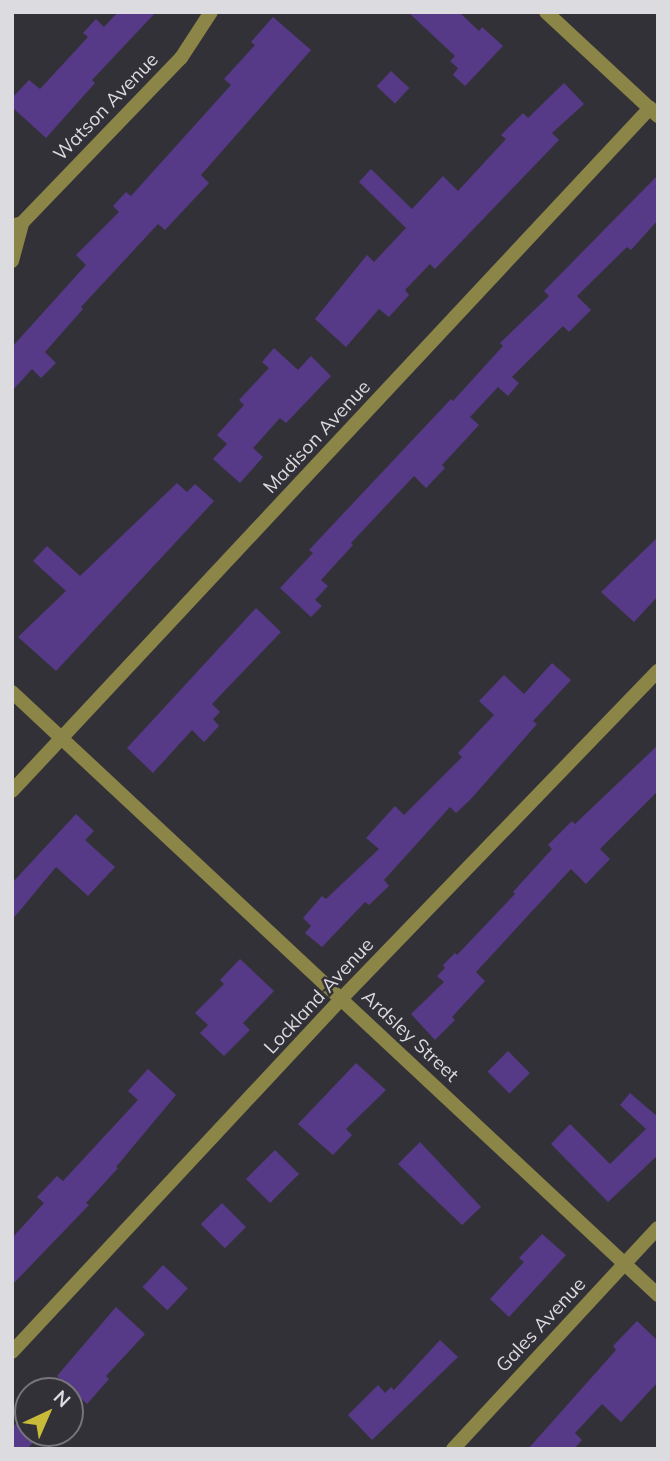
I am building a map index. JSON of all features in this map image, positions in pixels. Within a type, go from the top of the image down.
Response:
[{"type":"street","name":"Watson Avenue","points":[[12,261],[17,225],[181,58],[211,12]]},
{"type":"street","points":[[546,12],[654,112]]},
{"type":"street","name":"Madison Avenue","points":[[12,791],[654,112]]},
{"type":"street","name":"Lockland Avenue","points":[[12,1352],[342,998],[658,671]]},
{"type":"street","name":"Ardsley Street","points":[[12,692],[658,1295]]},
{"type":"street","name":"Gales Avenue","points":[[453,1449],[658,1228]]},
{"type":"building","points":[[118,12],[156,12],[92,80],[95,83],[46,138],[12,107],[12,98],[29,80],[40,89],[88,37],[83,33],[96,19],[104,27]]},
{"type":"building","points":[[408,12],[459,12],[479,31],[482,27],[503,46],[465,86],[453,75],[458,68],[450,61],[455,56]]},
{"type":"building","points":[[273,17],[311,50],[201,175],[209,183],[165,230],[158,224],[81,307],[83,309],[45,352],[56,363],[41,378],[32,369],[12,391],[12,347],[86,265],[76,255],[119,212],[113,206],[126,192],[131,196],[231,85],[224,79],[255,45],[251,42]]},
{"type":"building","points":[[391,71],[409,88],[395,103],[377,86]]},
{"type":"building","points":[[564,83],[584,104],[552,133],[559,140],[435,269],[430,264],[405,290],[409,295],[389,317],[379,309],[346,347],[315,319],[367,255],[374,262],[406,228],[359,182],[371,169],[412,209],[443,176],[458,191],[506,139],[501,135],[523,113],[528,118]]},
{"type":"building","points":[[658,175],[658,220],[631,250],[627,247],[577,296],[591,310],[569,332],[563,326],[512,377],[519,383],[508,396],[498,387],[470,417],[479,425],[442,465],[445,468],[426,488],[414,476],[351,543],[353,545],[321,580],[328,586],[315,600],[322,606],[311,617],[280,588],[313,553],[309,550],[451,399],[453,401],[503,346],[500,343],[549,296],[544,291]]},
{"type":"building","points":[[274,348],[298,370],[311,356],[331,376],[286,423],[280,418],[253,448],[263,457],[240,483],[213,459],[227,444],[217,435],[244,405],[239,400],[269,368],[262,362]]},
{"type":"building","points":[[177,483],[187,492],[195,484],[214,501],[56,671],[18,637],[66,591],[33,561],[47,546],[80,576]]},
{"type":"building","points":[[658,537],[658,596],[634,622],[601,592]]},
{"type":"building","points":[[256,608],[281,632],[212,704],[220,712],[213,719],[219,726],[204,742],[192,730],[153,773],[127,748]]},
{"type":"building","points":[[552,663],[571,680],[533,721],[537,724],[470,800],[456,813],[450,807],[384,880],[389,886],[369,905],[365,902],[322,947],[305,933],[311,926],[303,918],[322,896],[326,899],[379,849],[366,838],[395,806],[404,815],[462,757],[458,753],[494,715],[479,701],[504,675],[524,694]]},
{"type":"building","points":[[658,745],[658,791],[600,849],[610,859],[586,884],[571,869],[476,972],[485,981],[452,1017],[455,1020],[435,1040],[411,1014],[444,982],[437,976],[445,968],[443,965],[455,953],[457,955],[515,894],[513,892],[552,849],[548,845],[572,821],[575,824]]},
{"type":"building","points":[[76,814],[94,831],[85,840],[115,867],[88,896],[56,867],[12,920],[12,883]]},
{"type":"building","points":[[240,959],[274,991],[243,1023],[250,1030],[224,1056],[200,1033],[208,1025],[195,1013],[224,984],[220,980]]},
{"type":"building","points":[[508,1051],[530,1073],[509,1093],[487,1072]]},
{"type":"building","points":[[356,1063],[386,1090],[346,1129],[352,1135],[333,1155],[298,1124]]},
{"type":"building","points":[[148,1069],[176,1095],[116,1167],[118,1168],[86,1203],[89,1205],[12,1285],[12,1238],[44,1203],[37,1197],[57,1176],[63,1181],[138,1100],[128,1091]]},
{"type":"building","points":[[630,1093],[658,1117],[658,1155],[608,1202],[551,1144],[570,1124],[610,1164],[646,1129],[620,1105]]},
{"type":"building","points":[[420,1142],[481,1207],[462,1225],[398,1164]]},
{"type":"building","points":[[275,1150],[299,1174],[270,1203],[246,1179]]},
{"type":"building","points":[[222,1203],[246,1227],[225,1248],[201,1224]]},
{"type":"building","points":[[542,1234],[566,1255],[509,1317],[490,1299],[524,1262],[519,1258]]},
{"type":"building","points":[[163,1265],[188,1288],[167,1310],[143,1287]]},
{"type":"building","points":[[116,1307],[145,1334],[106,1376],[109,1379],[87,1404],[84,1401],[84,1377],[57,1376]]},
{"type":"building","points":[[637,1321],[658,1341],[658,1382],[621,1422],[602,1404],[575,1433],[582,1440],[574,1449],[528,1449],[616,1350],[613,1346]]},
{"type":"building","points":[[440,1340],[458,1357],[372,1440],[348,1415],[378,1385],[385,1393],[391,1387],[394,1390]]},
{"type":"building","points":[[14,1426],[14,1447],[29,1447],[27,1449],[12,1449]]}]
